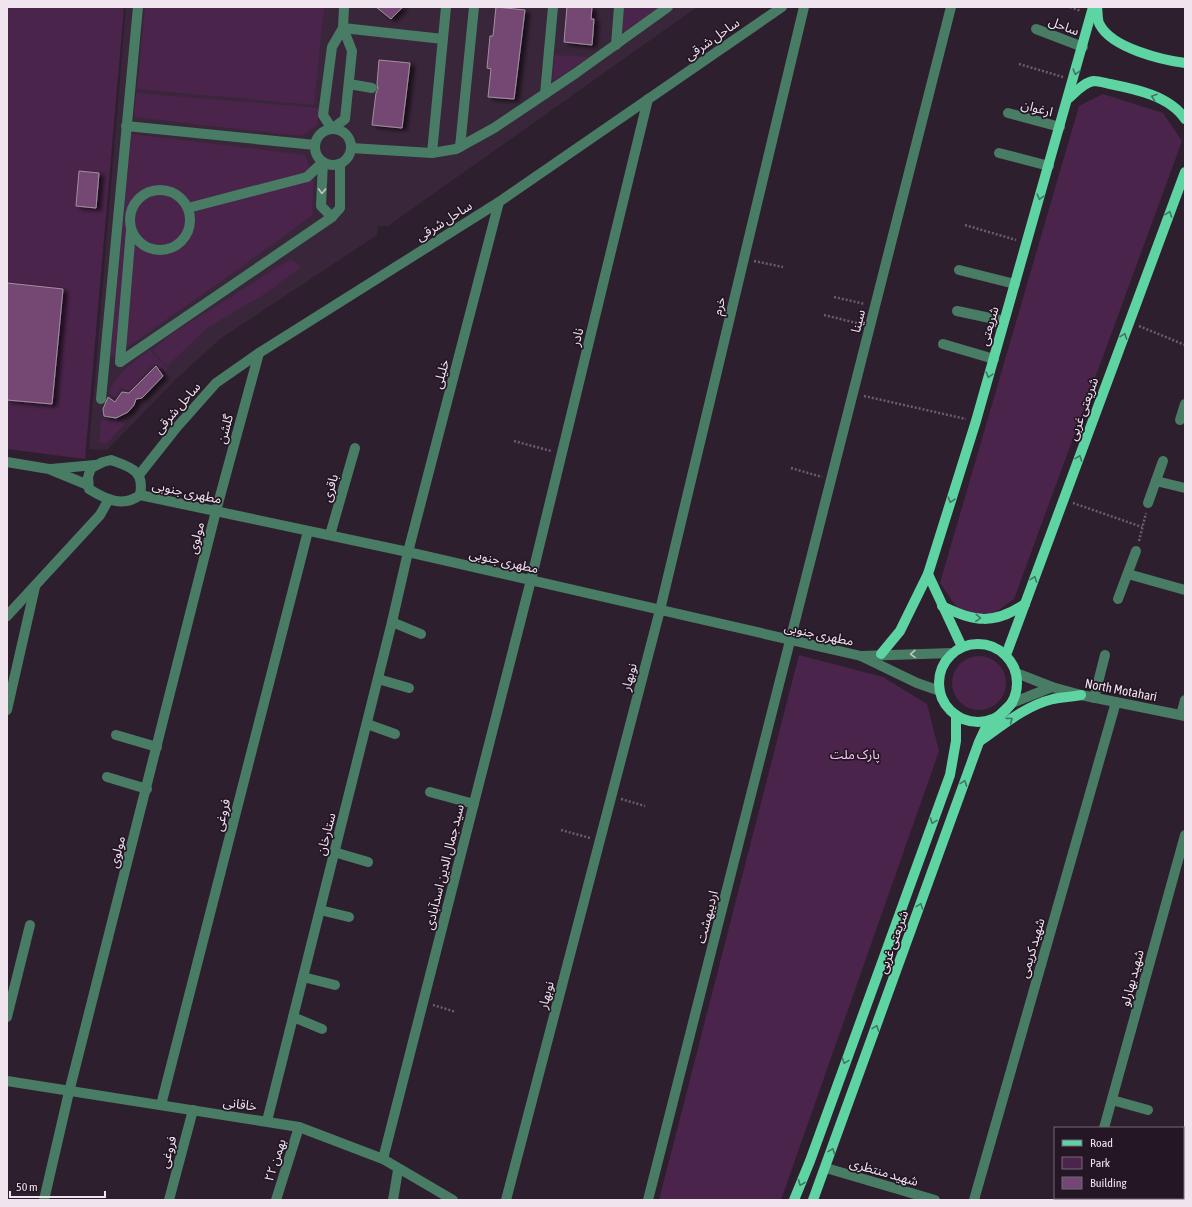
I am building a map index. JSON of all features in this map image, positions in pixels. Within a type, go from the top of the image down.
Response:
[{"type":"main road","name":"شریعتی","points":[[881,654],[900,631],[928,574],[976,421],[1068,100],[1093,7]]},
{"type":"main road","points":[[1098,7],[1100,25],[1119,44],[1168,61],[1185,63]]},
{"type":"main road","points":[[1068,100],[1079,88],[1094,81],[1125,87],[1162,100],[1181,112],[1185,119]]},
{"type":"main road","name":"شریعتی غربی","points":[[1006,656],[1185,172]]},
{"type":"main road","points":[[928,574],[962,647]]},
{"type":"main road","points":[[942,606],[963,617],[981,619],[997,618],[1011,614],[1025,604]]},
{"type":"main road","points":[[998,716],[988,721],[977,722],[966,720],[956,715],[949,709],[940,691],[941,672],[952,653],[962,647],[974,644],[985,644],[997,648],[1006,656],[1016,673],[1016,693],[1012,703]]},
{"type":"main road","points":[[979,742],[1019,713],[1036,705],[1052,699],[1081,695]]},
{"type":"main road","name":"شریعتی غربی","points":[[813,1200],[826,1168],[979,742],[985,729],[1012,703]]},
{"type":"main road","name":"شریعتی غربی","points":[[794,1200],[810,1161],[950,775],[956,741],[956,715]]},
{"type":"street","points":[[101,399],[138,7]]},
{"type":"street","points":[[343,28],[332,46],[323,115],[332,129],[344,132],[348,136],[351,148],[348,158],[340,164],[334,165],[323,162],[317,154],[315,145],[320,134],[332,129],[345,119],[352,51],[343,28],[344,7]]},
{"type":"street","points":[[432,153],[446,7]]},
{"type":"street","points":[[460,147],[474,7]]},
{"type":"street","points":[[545,94],[553,7]]},
{"type":"street","points":[[616,45],[619,7]]},
{"type":"street","points":[[351,148],[432,153],[460,147],[494,128],[545,94],[668,7]]},
{"type":"street","name":"ساحل شرقی","points":[[139,475],[177,427],[216,383],[259,353],[499,202],[782,7]]},
{"type":"street","name":"خرم","points":[[660,610],[804,7]]},
{"type":"street","name":"سینا","points":[[791,641],[951,7]]},
{"type":"street","points":[[343,28],[443,39]]},
{"type":"street","name":"ساحل","points":[[1036,29],[1082,47]]},
{"type":"street","points":[[349,84],[372,88]]},
{"type":"street","name":"نادر","points":[[531,580],[648,99]]},
{"type":"street","name":"ارغوان","points":[[1008,113],[1060,127]]},
{"type":"street","points":[[126,126],[315,145]]},
{"type":"street","points":[[999,153],[1049,166]]},
{"type":"street","points":[[188,208],[308,176],[323,162]]},
{"type":"street","points":[[323,162],[321,206],[332,217]]},
{"type":"street","points":[[131,230],[120,362],[332,217],[340,208],[340,164]]},
{"type":"street","points":[[154,190],[165,190],[174,193],[188,208],[190,228],[186,237],[171,249],[161,251],[151,250],[135,239],[129,220],[131,209],[136,200],[144,194],[154,190]]},
{"type":"street","name":"خلیلی","points":[[408,552],[499,202]]},
{"type":"street","points":[[959,270],[1015,284]]},
{"type":"street","points":[[957,311],[1004,321]]},
{"type":"street","points":[[943,344],[994,359]]},
{"type":"street","name":"گلشن","points":[[216,511],[259,353]]},
{"type":"street","points":[[1180,420],[1185,404]]},
{"type":"street","name":"باقری","points":[[330,535],[355,448]]},
{"type":"street","points":[[7,462],[49,469],[88,485],[89,489],[109,499],[127,502],[133,500],[140,495],[141,486],[139,475],[128,466],[111,460],[91,468],[88,485]]},
{"type":"street","points":[[1148,503],[1163,461]]},
{"type":"street","points":[[49,469],[96,466]]},
{"type":"street","points":[[1156,481],[1185,488]]},
{"type":"street","name":"مطهری جنوبی","points":[[140,495],[408,552],[861,656]]},
{"type":"street","points":[[7,616],[100,515],[109,499]]},
{"type":"street","name":"مولوی","points":[[44,1200],[69,1092],[158,747],[216,511]]},
{"type":"street","name":"فروغی","points":[[161,1105],[308,531]]},
{"type":"street","points":[[1118,599],[1136,551]]},
{"type":"street","name":"ستارخان","points":[[267,1121],[378,679],[408,552]]},
{"type":"street","points":[[1128,574],[1185,590]]},
{"type":"street","name":"سید جمال الدین اسدآبادی","points":[[383,1159],[531,580]]},
{"type":"street","points":[[7,710],[35,587]]},
{"type":"street","name":"نوبهار","points":[[506,1200],[660,610]]},
{"type":"street","points":[[392,622],[420,634]]},
{"type":"street","name":"اردیبهشت","points":[[648,1200],[791,641]]},
{"type":"street","points":[[861,656],[881,654],[952,653]]},
{"type":"street","points":[[1094,698],[1105,655]]},
{"type":"street","points":[[861,656],[917,684],[940,691]]},
{"type":"street","name":"North Motahari","points":[[1016,673],[1052,687],[1081,695],[1183,715]]},
{"type":"street","points":[[378,679],[409,688]]},
{"type":"street","points":[[1012,703],[1052,687]]},
{"type":"street","points":[[1183,715],[1185,700]]},
{"type":"street","name":"شهید کریمی","points":[[974,1200],[1116,702]]},
{"type":"street","points":[[366,724],[395,734]]},
{"type":"street","points":[[116,736],[158,747]]},
{"type":"street","points":[[107,777],[147,789]]},
{"type":"street","points":[[430,792],[474,804]]},
{"type":"street","name":"شهید بهارلو","points":[[1104,1127],[1185,835]]},
{"type":"street","points":[[334,852],[368,862]]},
{"type":"street","points":[[320,910],[350,917]]},
{"type":"street","points":[[7,1017],[30,925]]},
{"type":"street","points":[[303,977],[335,985]]},
{"type":"street","points":[[293,1017],[322,1029]]},
{"type":"street","name":"خاقانی","points":[[7,1081],[69,1092],[267,1121],[299,1128],[383,1159],[398,1170],[453,1200]]},
{"type":"street","points":[[1112,1100],[1148,1110]]},
{"type":"street","name":"فروغی","points":[[169,1200],[193,1110]]},
{"type":"street","name":"۲۲ بهمن","points":[[276,1200],[299,1128]]},
{"type":"street","name":"شهید منتظری","points":[[826,1168],[935,1200]]},
{"type":"street","points":[[393,1200],[398,1170]]},
{"type":"path","points":[[1019,64],[1073,80]]},
{"type":"path","points":[[965,225],[1027,244]]},
{"type":"path","points":[[744,258],[783,267]]},
{"type":"path","points":[[834,297],[876,306]]},
{"type":"path","points":[[824,315],[870,326]]},
{"type":"path","points":[[1129,322],[1185,345]]},
{"type":"path","points":[[853,393],[976,421]]},
{"type":"path","points":[[514,441],[562,454]]},
{"type":"path","points":[[792,468],[831,480]]},
{"type":"path","points":[[1063,500],[1142,527]]},
{"type":"path","points":[[1136,551],[1148,503]]},
{"type":"path","points":[[611,796],[645,806]]},
{"type":"path","points":[[561,830],[600,841]]},
{"type":"path","points":[[423,1003],[456,1012]]},
{"type":"shaded area","points":[[126,7],[697,7],[388,226],[378,226],[377,235],[220,339],[176,379],[107,450],[89,449]]},
{"type":"green space","points":[[7,7],[124,7],[85,459],[7,449]]},
{"type":"green space","points":[[145,7],[324,7],[314,105],[137,89]]},
{"type":"green space","points":[[624,7],[660,7],[622,33]]},
{"type":"green space","points":[[555,55],[589,57],[552,81]]},
{"type":"green space","points":[[136,93],[320,108],[317,125],[301,136],[134,117]]},
{"type":"green space","points":[[1103,94],[1163,113],[1182,141],[1014,599],[989,617],[957,608],[940,583],[1079,106]]},
{"type":"green space","points":[[131,134],[305,155],[314,179],[312,215],[240,268],[110,359]]},
{"type":"green space","points":[[291,259],[301,267],[266,293],[207,328],[167,366],[152,350],[170,335]]},
{"type":"green space","points":[[150,350],[168,369],[166,372],[155,364],[149,368],[130,391],[121,388],[116,397],[110,395],[109,391],[122,373],[132,363]]},
{"type":"green space","points":[[101,420],[122,421],[125,424],[107,443],[99,443]]},
{"type":"green space","name":"پارک ملت","points":[[799,655],[883,677],[927,704],[939,751],[781,1200],[659,1200]]},
{"type":"green space","points":[[974,656],[984,656],[994,660],[1002,668],[1006,678],[1006,688],[1002,698],[994,706],[984,710],[974,710],[964,706],[956,698],[952,688],[952,678],[956,668],[964,660]]},
{"type":"building","points":[[376,7],[403,7],[391,19]]},
{"type":"building","points":[[496,7],[525,10],[514,99],[488,97],[491,69],[487,68],[490,36],[493,36]]},
{"type":"building","points":[[567,7],[592,7],[591,19],[594,19],[592,45],[564,42]]},
{"type":"building","points":[[379,60],[410,63],[402,128],[372,125],[376,93],[378,89]]},
{"type":"building","points":[[79,171],[99,173],[96,208],[76,206]]},
{"type":"building","points":[[7,283],[63,289],[52,404],[7,400]]},
{"type":"building","points":[[156,366],[163,376],[142,398],[136,399],[134,405],[128,412],[116,418],[104,416],[103,409],[108,397],[115,402],[122,392],[129,393]]}]
